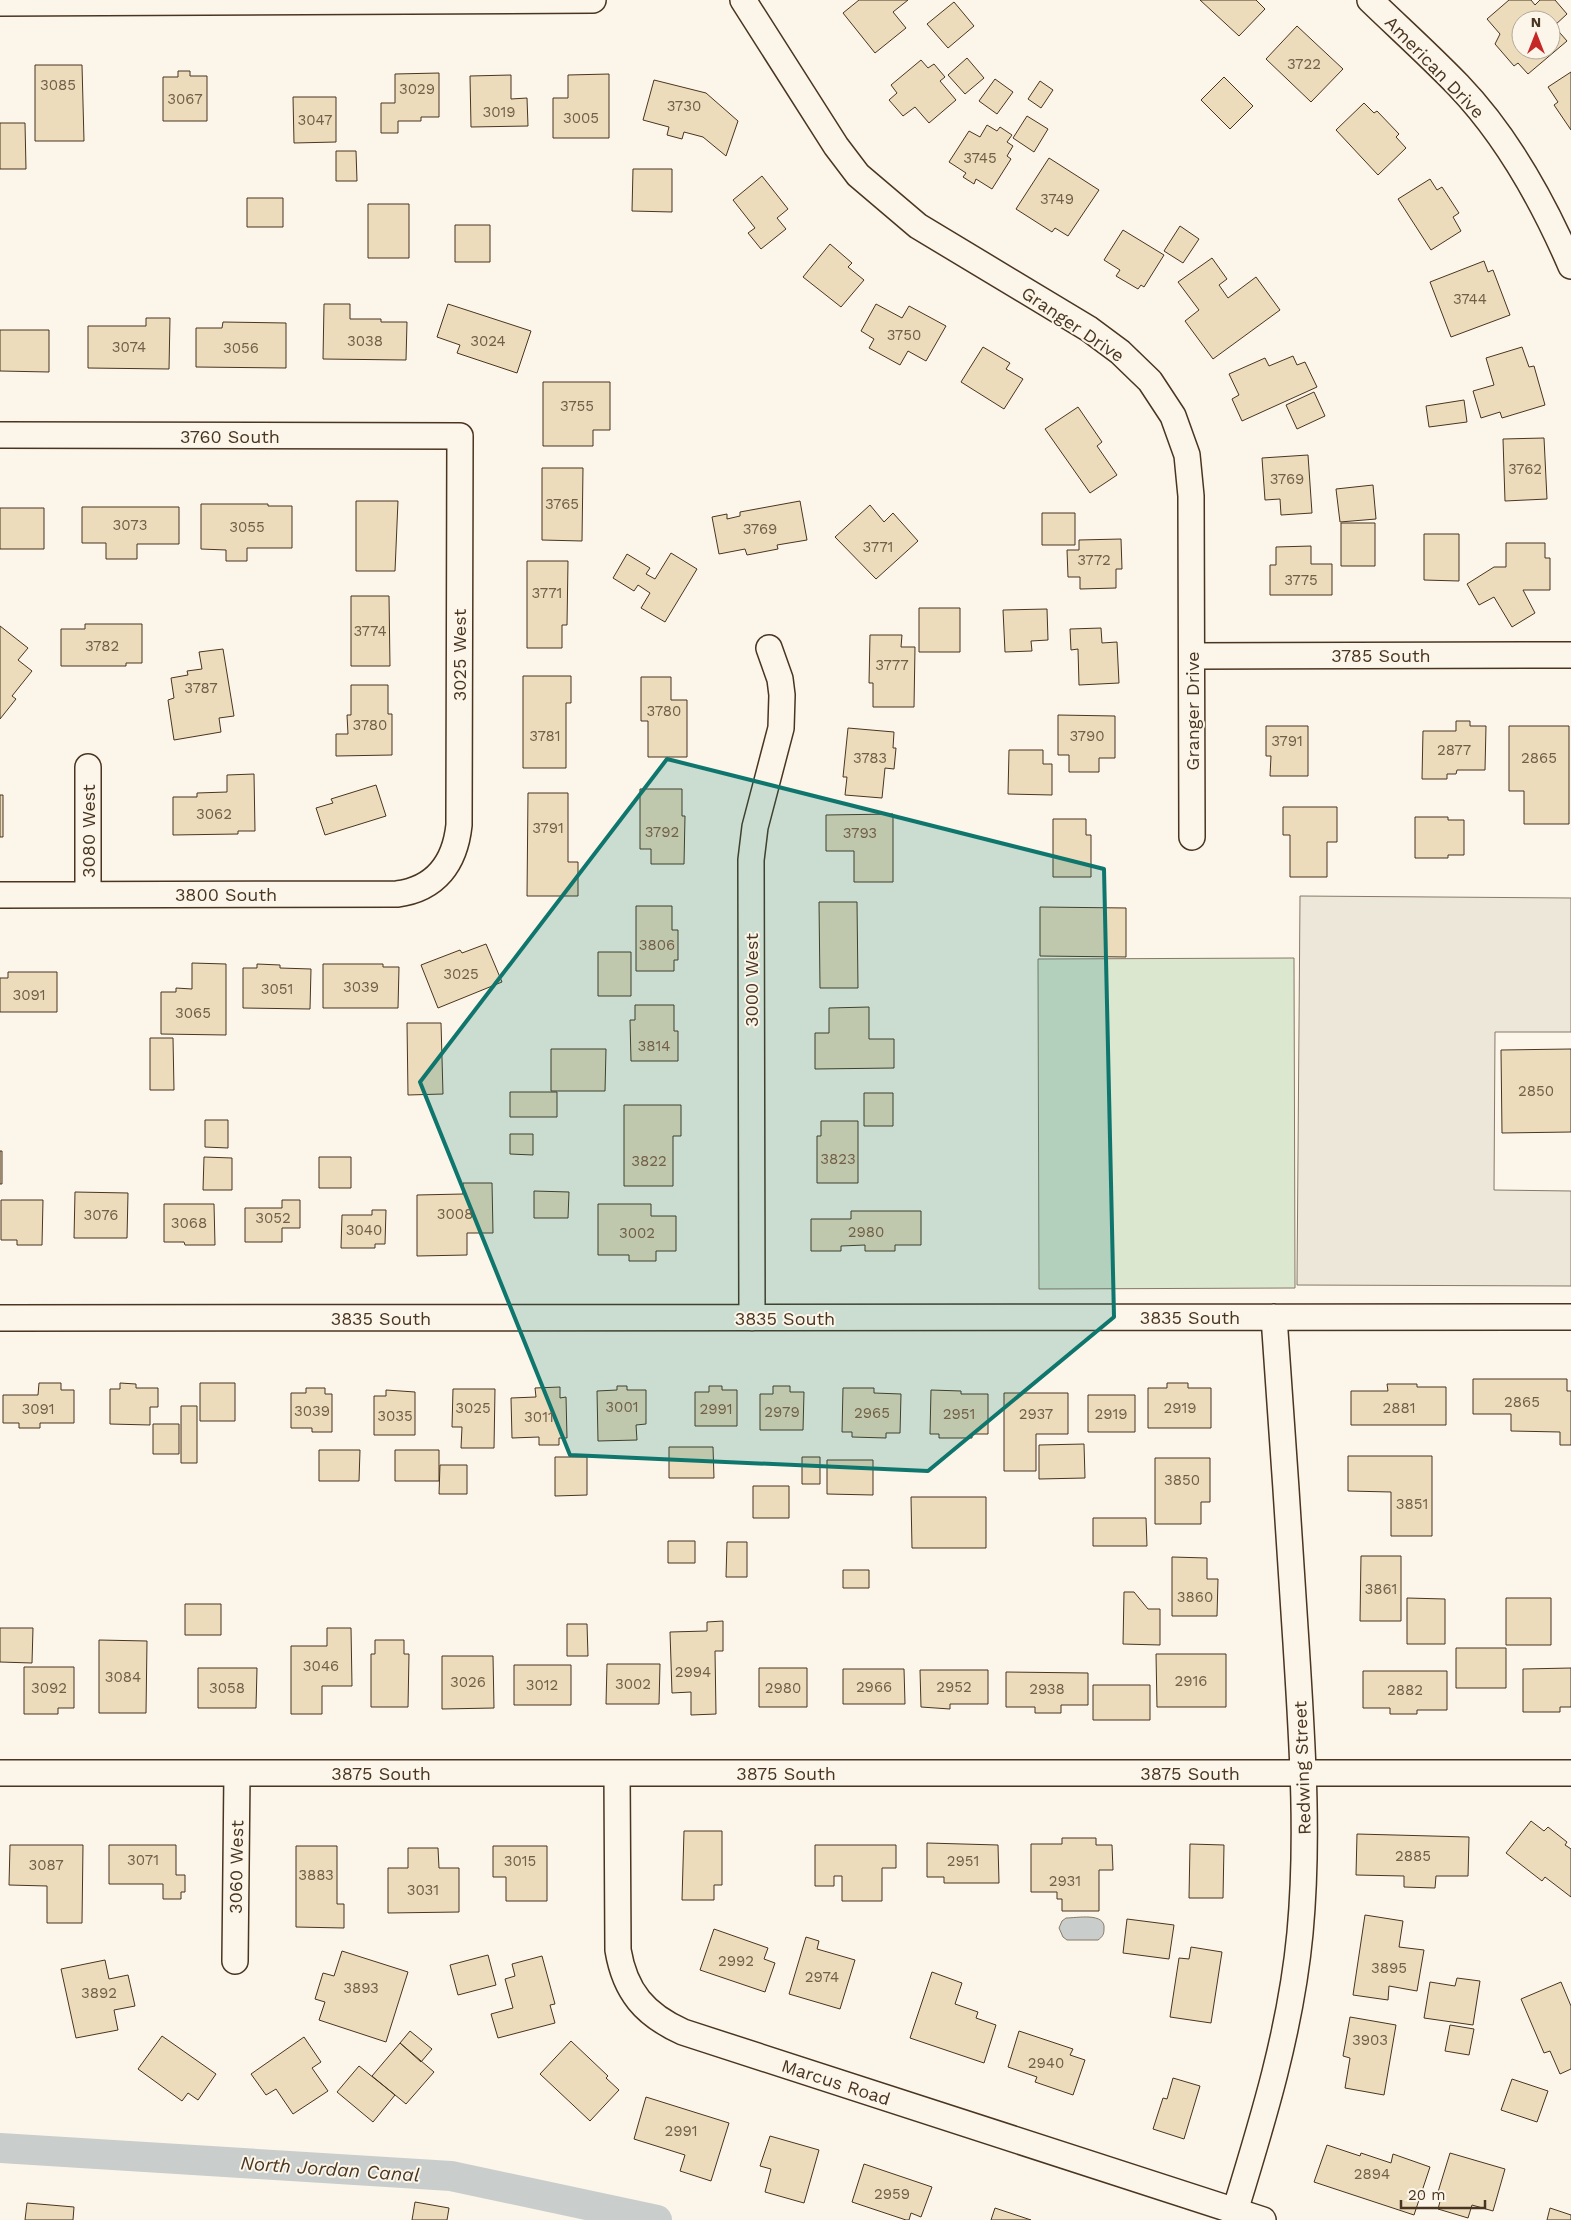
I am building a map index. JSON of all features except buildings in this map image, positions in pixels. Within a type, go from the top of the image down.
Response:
[{"type":"street","points":[[0,3],[593,0]]},
{"type":"street","name":"Granger Drive","points":[[743,0],[836,146],[858,174],[918,226],[1089,330],[1120,352],[1150,381],[1173,416],[1187,455],[1191,496],[1192,837]]},
{"type":"street","name":"American Drive","points":[[1370,0],[1459,86],[1496,131],[1528,180],[1556,232],[1571,266]]},
{"type":"street","name":"3760 South","points":[[0,435],[460,436]]},
{"type":"street","name":"3025 West","points":[[444,872],[453,856],[459,825],[460,436]]},
{"type":"street","name":"3000 West","points":[[752,1318],[751,860],[756,826],[781,728],[782,711],[780,679],[769,648]]},
{"type":"street","name":"3785 South","points":[[1192,656],[1571,655]]},
{"type":"street","name":"3080 West","points":[[88,767],[88,894]]},
{"type":"street","name":"3800 South","points":[[0,895],[397,894],[422,888],[444,872]]},
{"type":"street","name":"Redwing Street","points":[[1235,2211],[1265,2112],[1281,2048],[1292,1986],[1303,1888],[1304,1774],[1274,1317]]},
{"type":"street","name":"3835 South","points":[[0,1318],[1571,1317]]},
{"type":"street","name":"3875 South","points":[[0,1774],[1571,1774]]},
{"type":"street","name":"3060 West","points":[[235,1961],[237,1774]]},
{"type":"street","name":"Marcus Road","points":[[617,1774],[618,1950],[623,1972],[632,1992],[642,2006],[654,2017],[684,2032],[1263,2220]]},
{"type":"highlighted area","points":[[667,759],[1104,869],[1114,1317],[928,1471],[570,1455],[420,1082]]},
{"type":"green space","points":[[1294,958],[1295,1288],[1039,1289],[1038,959]]},
{"type":"shaded area","points":[[1300,896],[1571,898],[1571,1032],[1495,1032],[1494,1190],[1571,1191],[1571,1286],[1297,1285]]},
{"type":"shaded area","points":[[1090,1917],[1100,1920],[1104,1929],[1102,1937],[1098,1940],[1067,1940],[1063,1937],[1059,1928],[1062,1921],[1066,1918]]},
{"type":"waterway","name":"North Jordan Canal","points":[[0,2148],[451,2176],[657,2220]]}]
